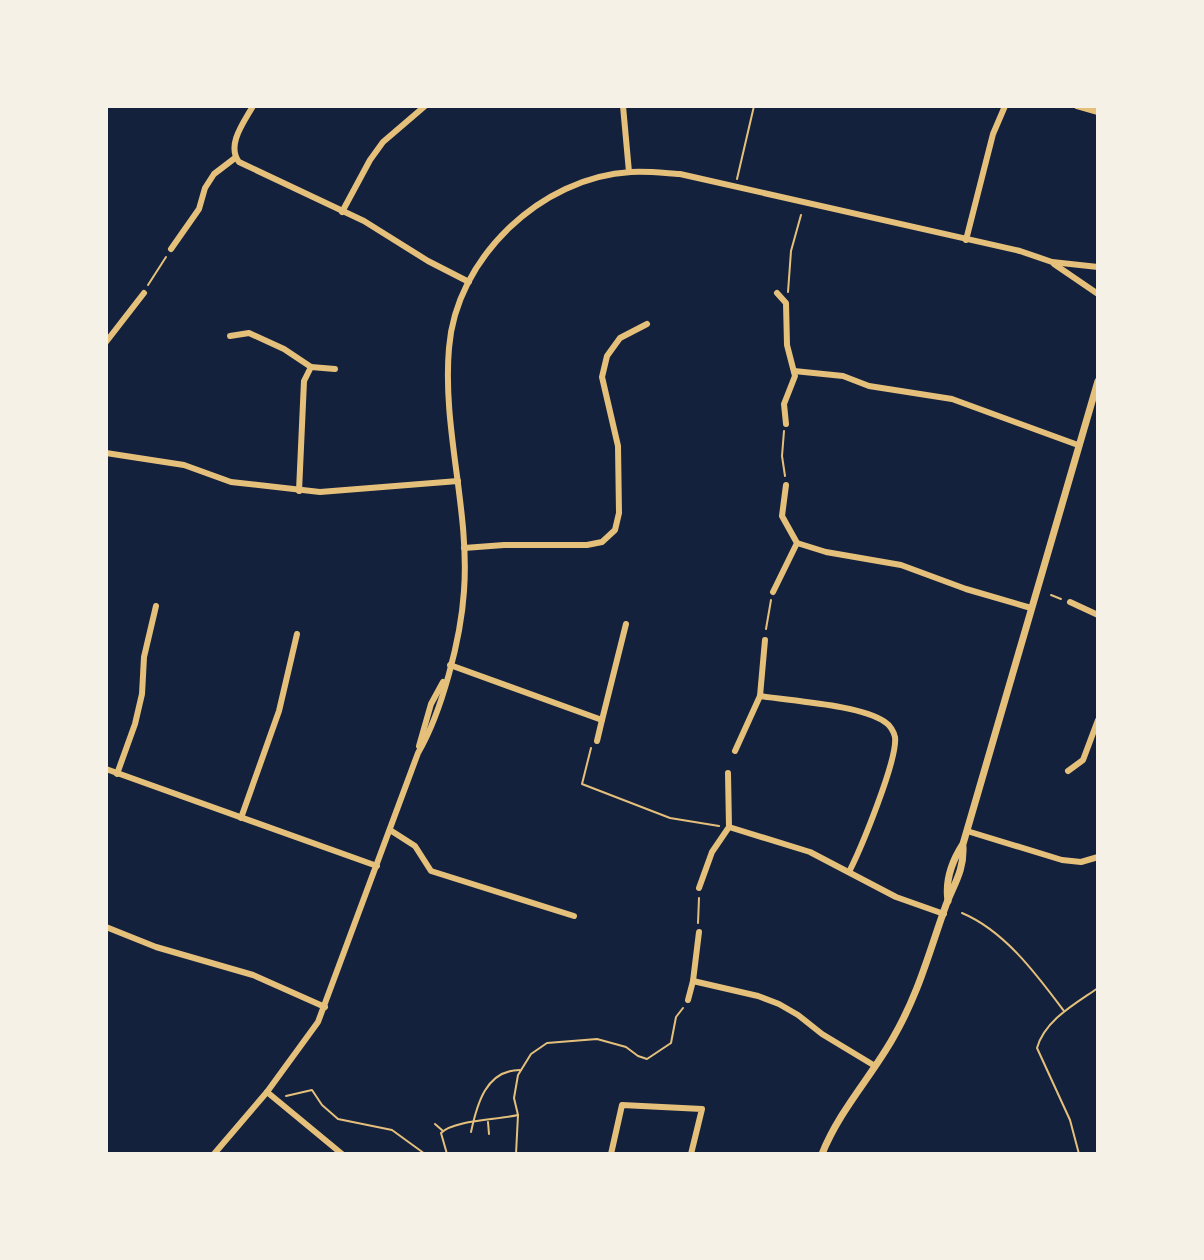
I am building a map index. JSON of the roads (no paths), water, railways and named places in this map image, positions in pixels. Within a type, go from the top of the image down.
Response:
[{"type":"street","points":[[253,106],[234,145],[235,158],[247,168],[364,221],[428,261],[469,282]]},
{"type":"street","points":[[342,212],[383,142],[425,106]]},
{"type":"street","points":[[623,106],[629,172]]},
{"type":"street","points":[[966,240],[993,134],[1005,106]]},
{"type":"street","points":[[1077,106],[1098,112]]},
{"type":"street","points":[[171,249],[199,209],[205,188],[214,174],[235,158]]},
{"type":"street","points":[[214,1154],[267,1092],[318,1022],[418,753],[431,704],[449,669],[464,590],[464,548],[450,395],[449,348],[469,282],[479,264],[507,230],[532,209],[586,181],[629,172],[680,174],[1020,251],[1052,262],[1098,267]]},
{"type":"street","points":[[1052,262],[1098,294]]},
{"type":"street","points":[[106,342],[144,293]]},
{"type":"street","points":[[777,293],[786,303],[787,345],[795,376],[784,404],[786,424]]},
{"type":"street","points":[[464,548],[587,545],[602,542],[615,530],[619,513],[618,446],[602,377],[607,356],[620,338],[647,324]]},
{"type":"street","points":[[230,336],[249,333],[284,349],[311,367],[335,369]]},
{"type":"street","points":[[299,491],[304,381],[311,367]]},
{"type":"street","points":[[794,371],[843,376],[869,386],[952,399],[1078,445]]},
{"type":"street","points":[[822,1154],[839,1120],[908,1010],[924,975],[948,901],[948,880],[955,856],[967,831],[1098,381]]},
{"type":"street","points":[[106,453],[184,465],[231,482],[299,491],[458,481]]},
{"type":"street","points":[[786,485],[782,516],[797,543],[826,552],[901,565],[1031,608]]},
{"type":"street","points":[[773,592],[797,543]]},
{"type":"street","points":[[1070,602],[1098,615]]},
{"type":"street","points":[[117,774],[142,694],[144,657],[156,606]]},
{"type":"street","points":[[597,741],[626,624]]},
{"type":"street","points":[[241,818],[279,711],[297,634]]},
{"type":"street","points":[[735,751],[760,696],[765,640]]},
{"type":"street","points":[[449,669],[602,720]]},
{"type":"street","points":[[760,696],[841,708],[870,716],[887,723],[895,735],[894,749],[868,831],[850,870]]},
{"type":"street","points":[[1068,771],[1083,760],[1098,720]]},
{"type":"street","points":[[106,769],[377,866]]},
{"type":"street","points":[[699,888],[712,852],[729,827],[728,773]]},
{"type":"street","points":[[729,827],[810,852],[850,870],[896,897],[944,914]]},
{"type":"street","points":[[390,830],[415,846],[431,871],[574,916]]},
{"type":"street","points":[[967,831],[1062,860],[1081,862],[1098,857]]},
{"type":"street","points":[[106,927],[156,947],[253,975],[325,1007]]},
{"type":"street","points":[[688,1000],[699,932]]},
{"type":"street","points":[[693,981],[779,1004],[875,1066]]},
{"type":"street","points":[[267,1092],[342,1154]]},
{"type":"street","points":[[611,1154],[622,1105],[702,1109],[691,1154]]}]
